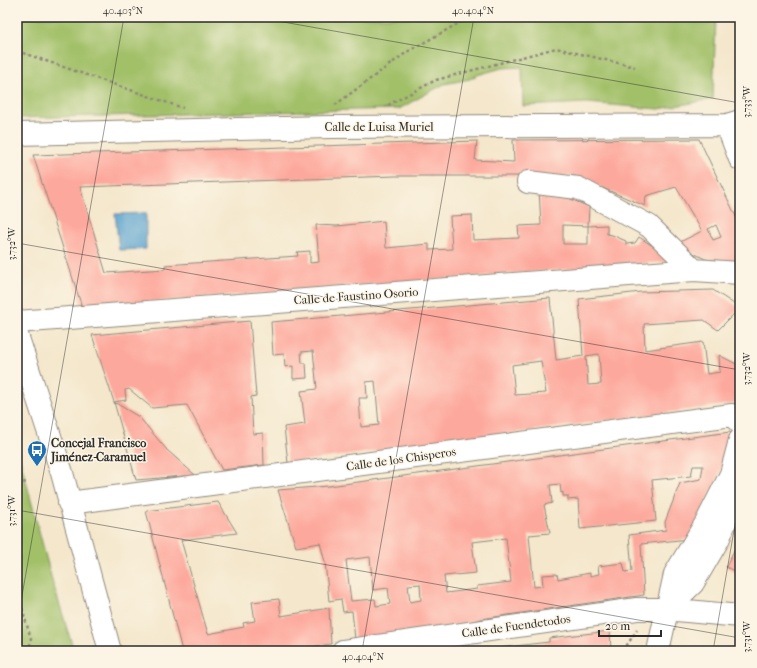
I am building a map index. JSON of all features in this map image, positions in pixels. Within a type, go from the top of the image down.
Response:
[{"type":"street","name":"Calle de Luisa Muriel","points":[[17,134],[331,126],[733,123]]},
{"type":"street","points":[[733,123],[740,159]]},
{"type":"street","points":[[528,182],[578,188],[584,191],[649,226],[694,270]]},
{"type":"street","name":"Calle de Faustino Osorio","points":[[17,322],[694,270],[740,273]]},
{"type":"street","points":[[17,335],[58,461],[110,651]]},
{"type":"street","name":"Calle de los Chisperos","points":[[69,503],[736,420]]},
{"type":"street","points":[[658,651],[666,609],[675,574],[706,523],[730,474],[740,440]]},
{"type":"street","points":[[666,609],[694,583],[718,540],[740,486]]},
{"type":"street","name":"Calle de Fuendetodos","points":[[343,651],[637,609],[666,609],[740,616]]},
{"type":"path","points":[[334,106],[407,52],[470,17]]},
{"type":"path","points":[[385,106],[436,80],[556,48],[635,67]]},
{"type":"path","points":[[17,51],[186,108]]},
{"type":"path","points":[[17,484],[27,482]]},
{"type":"path","points":[[17,591],[31,639],[29,651]]},
{"type":"green space","points":[[17,17],[716,17],[713,99],[659,109],[587,103],[523,106],[522,67],[502,68],[477,75],[470,79],[444,84],[399,109],[17,118]]},
{"type":"green space","points":[[17,447],[52,580],[74,651],[17,651]]},
{"type":"water","points":[[146,213],[146,249],[119,250],[115,214]]},
{"type":"building","points":[[699,139],[740,225],[740,263],[705,259],[676,244],[702,231],[676,187],[646,196],[645,206],[575,176],[395,176],[80,187],[106,273],[165,269],[165,265],[298,256],[297,252],[310,251],[310,263],[319,262],[316,225],[337,226],[384,221],[386,248],[429,244],[429,250],[452,249],[450,216],[472,215],[473,240],[519,238],[518,226],[541,225],[539,190],[564,196],[589,207],[588,226],[607,225],[607,234],[626,241],[626,244],[635,243],[639,237],[676,261],[82,307],[33,155],[477,141],[475,160],[514,162],[513,140]],"holes":[[[563,225],[588,226],[588,244],[563,244]],[[716,225],[721,237],[713,240],[708,229]]]},
{"type":"building","points":[[713,290],[740,308],[718,330],[704,320],[644,324],[645,350],[703,342],[707,374],[720,372],[719,355],[740,366],[740,403],[288,463],[284,427],[305,424],[301,391],[317,389],[313,351],[301,352],[302,363],[306,363],[307,378],[293,379],[293,366],[285,367],[284,354],[273,355],[271,322],[550,298],[556,360],[583,356],[579,299],[641,292]],"holes":[[[599,354],[601,384],[588,385],[586,356]],[[541,361],[546,393],[515,395],[512,365]],[[375,381],[379,425],[361,427],[359,398],[367,398],[366,382]]]},
{"type":"building","points":[[250,321],[256,396],[251,397],[253,434],[263,433],[264,465],[222,470],[187,405],[152,408],[129,389],[125,390],[126,400],[114,402],[92,335]]},
{"type":"building","points":[[114,402],[139,417],[167,450],[195,475],[136,480]]},
{"type":"building","points":[[730,432],[733,436],[719,475],[689,539],[641,544],[644,595],[481,619],[447,627],[355,639],[352,611],[343,612],[341,599],[329,601],[325,562],[320,543],[296,547],[278,490],[329,486]],"holes":[[[693,466],[703,466],[701,479],[680,483],[665,522],[666,530],[629,535],[632,571],[625,572],[623,563],[598,566],[599,574],[590,576],[590,573],[558,579],[557,574],[542,575],[543,586],[534,587],[529,535],[550,533],[544,505],[552,503],[550,485],[560,484],[561,493],[563,492],[563,496],[568,496],[568,500],[578,499],[580,529],[656,521],[652,480],[691,476]],[[506,538],[511,582],[477,586],[477,589],[446,593],[444,576],[476,573],[472,542]],[[370,557],[373,590],[388,588],[390,604],[376,606],[375,599],[351,601],[346,560]],[[420,584],[421,600],[410,602],[408,585]]]},
{"type":"building","points":[[218,502],[237,533],[181,540],[208,634],[244,627],[243,623],[255,621],[252,602],[279,599],[281,616],[329,608],[331,644],[283,651],[182,651],[146,511]]},
{"type":"building","points":[[740,538],[740,574],[726,567]]},
{"type":"building","points":[[610,631],[611,651],[491,651],[490,649],[549,642],[549,638]]},
{"type":"place","name":"Concejal Francisco Jiménez-Caramuel","points":[[37,467]]}]
